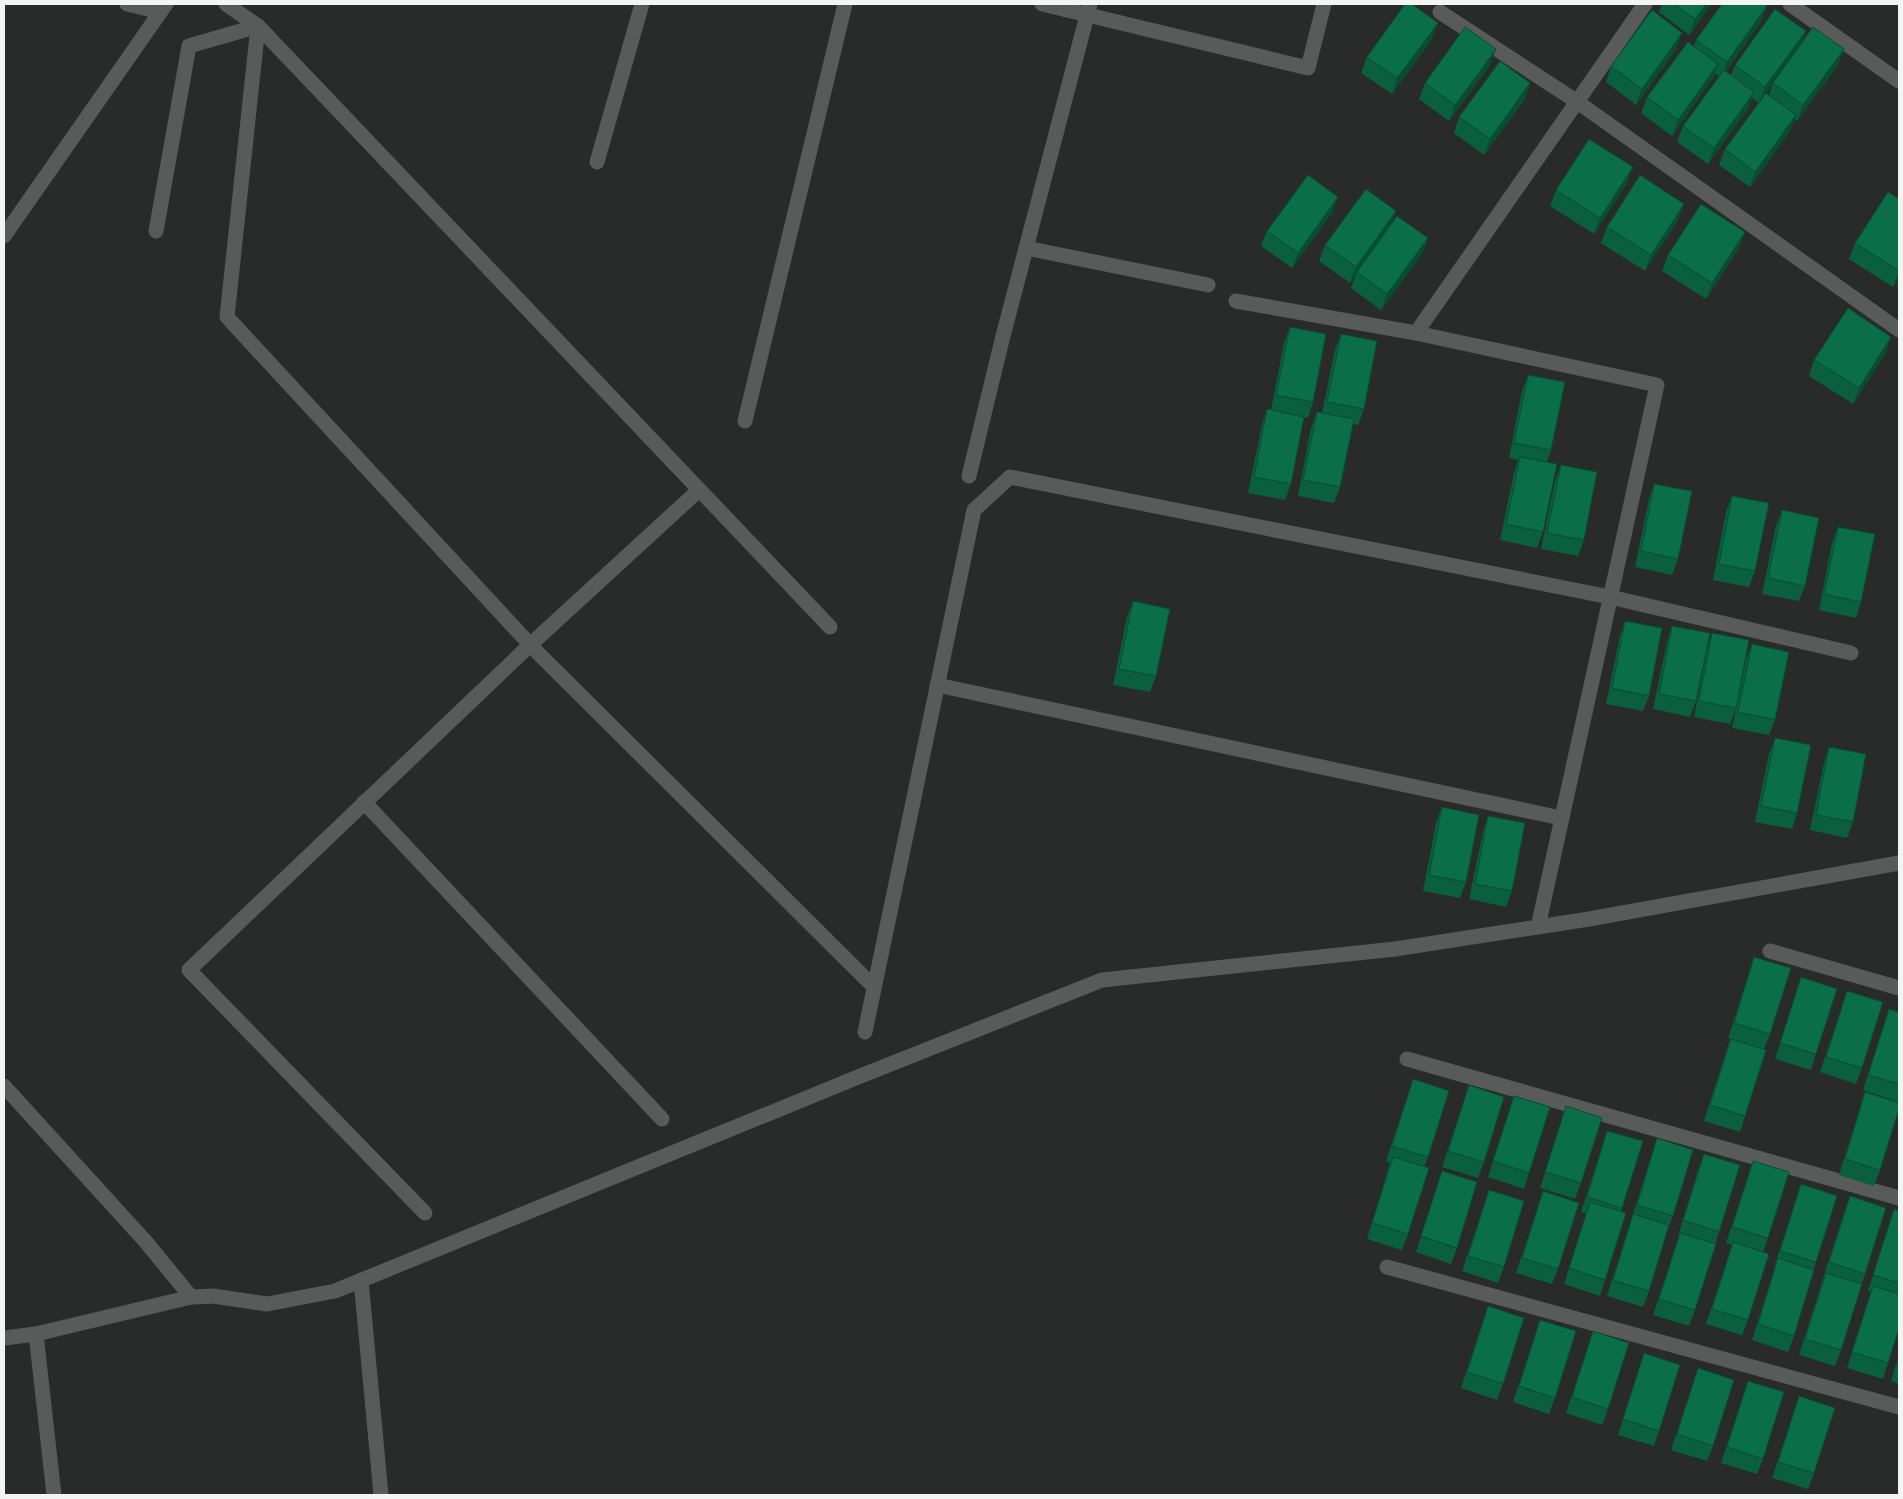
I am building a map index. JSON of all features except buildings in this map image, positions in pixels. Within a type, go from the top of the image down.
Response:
[{"type":"street","points":[[4,236],[163,8],[127,4]]},
{"type":"street","points":[[226,4],[258,26],[830,627]]},
{"type":"street","points":[[597,162],[642,4]]},
{"type":"street","points":[[745,421],[845,4]]},
{"type":"street","points":[[1042,4],[1089,10],[1308,68],[1324,4]]},
{"type":"street","points":[[1416,332],[1645,4]]},
{"type":"street","points":[[1790,4],[1899,81]]},
{"type":"street","points":[[969,476],[1026,248],[1089,10]]},
{"type":"street","points":[[1440,12],[1576,101],[1899,330]]},
{"type":"street","points":[[156,230],[189,46],[258,26]]},
{"type":"street","points":[[258,26],[227,317],[530,644],[874,986]]},
{"type":"street","points":[[1026,248],[1208,285]]},
{"type":"street","points":[[1236,301],[1416,332],[1657,385],[1538,927]]},
{"type":"street","points":[[865,1032],[974,510],[1010,477],[1610,597],[1851,653]]},
{"type":"street","points":[[425,1213],[188,970],[530,644],[699,490]]},
{"type":"street","points":[[937,685],[1561,818]]},
{"type":"street","points":[[364,802],[662,1119]]},
{"type":"street","points":[[4,1338],[36,1334],[191,1297],[213,1296],[267,1304],[335,1291],[1102,980],[1395,949],[1538,927],[1899,863]]},
{"type":"street","points":[[1770,950],[1899,988]]},
{"type":"street","points":[[1408,1058],[1899,1198]]},
{"type":"street","points":[[4,1086],[146,1242],[191,1297]]},
{"type":"street","points":[[1387,1267],[1899,1407]]},
{"type":"street","points":[[361,1280],[381,1495]]},
{"type":"street","points":[[36,1334],[54,1495]]}]
